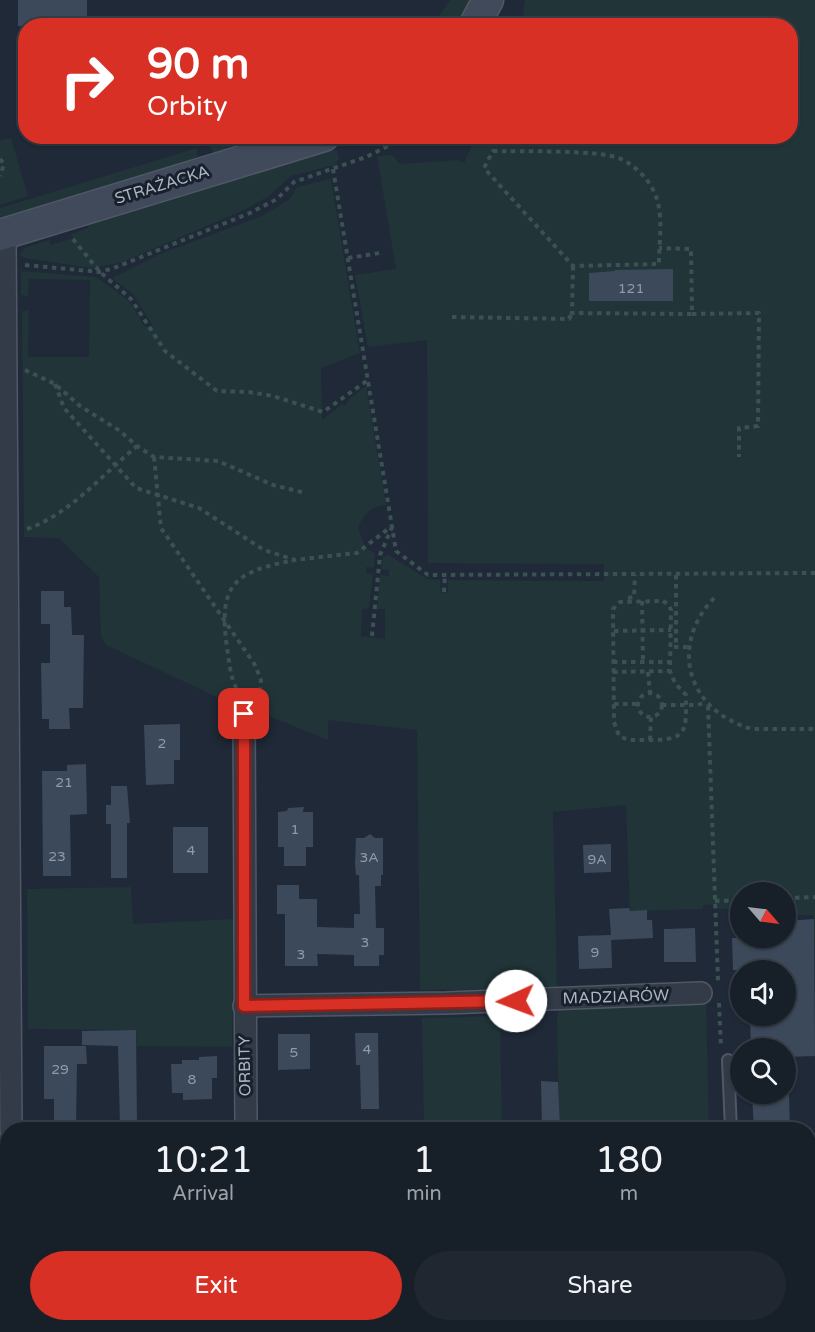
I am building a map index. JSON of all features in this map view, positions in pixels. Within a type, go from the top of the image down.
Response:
[{"type":"street","points":[[478,18],[488,0]]},
{"type":"street","name":"STRAŻACKA","points":[[3,235],[298,144]]},
{"type":"street","points":[[3,235],[11,1122]]},
{"type":"street","name":"ORBITY","points":[[244,714],[246,1122]]},
{"type":"street","name":"MADZIARÓW","points":[[244,1006],[447,1003],[701,993]]},
{"type":"lane","points":[[728,1060],[731,1122]]},
{"type":"path","points":[[18,264],[100,272],[250,213],[277,199],[294,182],[375,153],[389,144]]},
{"type":"path","points":[[452,317],[569,319],[572,313],[573,266],[484,168],[493,151],[600,154],[620,158],[635,167],[646,178],[660,208],[659,264],[573,266]]},
{"type":"path","points":[[0,159],[4,164],[0,176]]},
{"type":"path","points":[[333,169],[396,551],[428,575],[815,573]]},
{"type":"path","points":[[66,232],[100,272],[131,299],[165,351],[217,391],[249,392],[273,396],[323,412],[368,380]]},
{"type":"path","points":[[659,248],[691,249],[692,314]]},
{"type":"path","points":[[348,258],[380,253]]},
{"type":"path","points":[[572,313],[759,313],[758,426],[739,428],[739,457]]},
{"type":"path","points":[[6,370],[28,370],[55,384],[80,406],[120,431],[136,446],[154,457],[218,461],[273,484],[305,493]]},
{"type":"path","points":[[55,384],[64,408],[113,466],[136,488],[199,508],[264,550],[296,560]]},
{"type":"path","points":[[21,532],[54,517],[136,446]]},
{"type":"path","points":[[154,457],[161,528],[223,619],[255,665],[261,680],[258,707],[240,695],[233,684],[223,619],[227,596],[235,584],[245,574],[267,565],[357,553],[393,526]]},
{"type":"path","points":[[372,636],[380,555],[393,526]]},
{"type":"path","points":[[444,592],[445,575]]},
{"type":"path","points":[[628,598],[634,597],[635,575]]},
{"type":"path","points":[[676,575],[675,647],[689,647]]},
{"type":"path","points":[[714,598],[695,623],[689,647],[691,672],[706,704],[715,903],[730,901]]},
{"type":"path","points":[[620,602],[642,602],[667,603],[671,610],[670,671],[675,682],[686,695],[685,725],[681,735],[673,739],[627,740],[619,736],[614,722],[615,606],[620,602]]},
{"type":"path","points":[[642,602],[643,662]]},
{"type":"path","points":[[614,631],[671,630]]},
{"type":"path","points":[[613,662],[671,662]]},
{"type":"path","points":[[613,672],[670,671]]},
{"type":"path","points":[[648,672],[650,692]]},
{"type":"path","points":[[650,692],[659,696],[662,705],[660,712],[651,717],[640,712],[637,704],[641,695],[650,692]]},
{"type":"path","points":[[614,704],[637,704]]},
{"type":"path","points":[[662,705],[706,704],[730,722],[752,729],[815,729]]},
{"type":"path","points":[[650,740],[651,717]]},
{"type":"path","points":[[796,898],[815,897]]},
{"type":"green space","points":[[450,0],[476,0],[464,18],[438,18]]},
{"type":"green space","points":[[525,0],[815,0],[815,956],[813,915],[796,915],[796,882],[730,882],[730,908],[718,909],[718,904],[703,905],[703,909],[630,911],[626,805],[553,812],[557,989],[420,990],[417,730],[328,720],[328,740],[262,713],[234,705],[106,645],[101,636],[99,577],[59,538],[24,537],[22,311],[29,310],[28,357],[89,357],[90,280],[29,279],[28,296],[21,295],[21,271],[96,277],[129,301],[145,327],[153,326],[133,294],[112,278],[160,254],[262,216],[290,199],[297,187],[331,179],[360,353],[321,368],[322,420],[342,404],[346,406],[348,400],[366,386],[386,505],[368,512],[358,528],[365,547],[375,554],[374,568],[366,567],[366,573],[373,574],[369,608],[362,609],[361,636],[385,639],[385,609],[377,609],[380,575],[389,576],[389,570],[381,569],[383,556],[389,555],[427,579],[440,580],[441,593],[448,592],[448,580],[604,581],[604,564],[428,563],[427,340],[368,347],[355,275],[396,269],[377,156],[392,155],[400,164],[457,160],[464,163],[472,144],[798,144],[798,18],[523,18]]},
{"type":"green space","points":[[11,138],[28,196],[0,205],[0,140]]},
{"type":"green space","points":[[209,144],[262,144],[215,156]]},
{"type":"green space","points":[[197,148],[198,164],[0,225],[0,208]]},
{"type":"green space","points":[[330,149],[337,151],[339,159],[335,165],[291,176],[269,196],[242,211],[120,263],[90,268],[24,258],[20,255],[24,248],[49,240],[51,245],[73,238],[71,234],[88,228],[87,221]]},
{"type":"green space","points":[[131,887],[133,924],[234,919],[232,1047],[137,1046],[136,1030],[28,1029],[27,889]]},
{"type":"green space","points":[[706,1002],[709,1122],[559,1122],[557,1016],[559,1009]]},
{"type":"green space","points":[[500,1016],[502,1122],[424,1122],[422,1018]]},
{"type":"building","points":[[18,0],[87,0],[87,18],[18,18]]},
{"type":"building","points":[[673,269],[673,301],[589,301],[589,273]]},
{"type":"building","points":[[41,591],[64,591],[64,607],[71,607],[72,635],[84,635],[83,708],[69,708],[70,729],[49,729],[49,719],[42,719],[41,663],[50,663],[50,624],[41,624]]},
{"type":"building","points":[[180,724],[180,760],[174,760],[174,784],[146,785],[144,725]]},
{"type":"building","points":[[86,764],[87,814],[70,815],[71,876],[43,876],[42,771],[67,771],[67,765]]},
{"type":"building","points":[[111,786],[127,786],[130,823],[127,823],[127,878],[111,878],[111,824],[106,824],[106,805],[111,805]]},
{"type":"building","points":[[304,807],[303,812],[313,812],[313,847],[306,847],[306,866],[284,866],[284,847],[278,847],[278,812],[287,811],[288,808]]},
{"type":"building","points":[[173,827],[208,827],[208,873],[173,873]]},
{"type":"building","points":[[370,834],[375,838],[383,838],[383,875],[381,875],[381,886],[375,886],[376,928],[384,928],[384,955],[379,955],[379,966],[354,966],[354,955],[317,954],[318,966],[285,966],[285,914],[277,914],[277,885],[299,885],[299,899],[317,899],[317,927],[354,928],[354,914],[360,914],[359,875],[356,875],[355,864],[356,838],[364,838]]},
{"type":"building","points":[[611,844],[611,872],[584,873],[583,845]]},
{"type":"building","points":[[609,909],[647,910],[647,920],[652,920],[653,938],[611,940],[612,968],[579,969],[578,936],[611,935]]},
{"type":"building","points":[[814,919],[815,1056],[796,1057],[796,1038],[751,1038],[750,1026],[796,1026],[796,960],[733,960],[732,948],[796,948],[796,920]]},
{"type":"building","points":[[695,928],[696,962],[664,962],[664,929]]},
{"type":"building","points":[[136,1030],[137,1122],[120,1122],[118,1046],[82,1045],[82,1031]]},
{"type":"building","points":[[355,1033],[378,1033],[379,1109],[361,1109],[360,1065],[356,1065]]},
{"type":"building","points":[[278,1034],[310,1034],[310,1069],[278,1070]]},
{"type":"building","points":[[44,1046],[86,1046],[87,1064],[77,1064],[76,1122],[54,1122],[54,1099],[44,1099]]},
{"type":"building","points":[[217,1056],[217,1078],[212,1078],[212,1099],[183,1100],[183,1093],[172,1093],[171,1064],[182,1064],[182,1060],[199,1060],[199,1057]]},
{"type":"building","points":[[541,1081],[558,1082],[560,1122],[542,1122]]},
{"type":"building","points":[[753,1104],[789,1104],[790,1122],[754,1122]]},
{"type":"route","points":[[244,714],[244,1006],[516,1001]]}]
